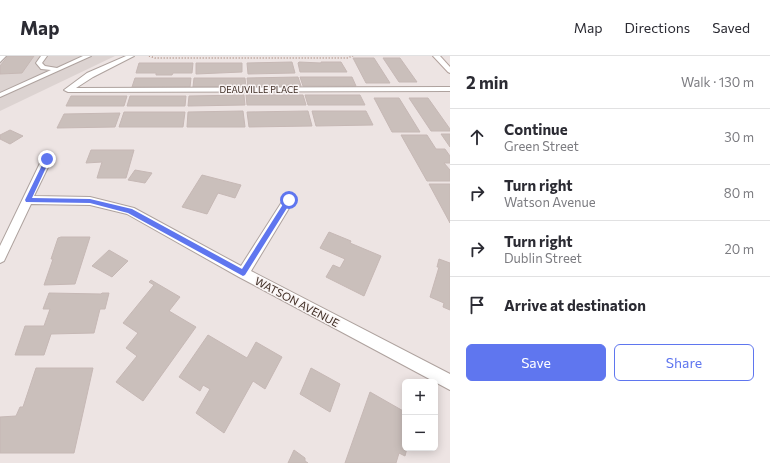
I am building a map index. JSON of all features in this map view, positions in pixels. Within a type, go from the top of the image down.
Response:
[{"type":"street","name":"DEAUVILLE PLACE","points":[[131,56],[90,75],[68,90],[450,89]]},
{"type":"street","points":[[436,56],[450,71]]},
{"type":"street","points":[[0,258],[47,159]]},
{"type":"street","name":"WATSON AVENUE","points":[[28,200],[90,201],[130,211],[243,273],[450,382]]},
{"type":"street","points":[[243,273],[289,200]]},
{"type":"lane","points":[[0,60],[3,56]]},
{"type":"lane","points":[[44,56],[39,63],[43,68],[58,69]]},
{"type":"lane","points":[[0,95],[88,56]]},
{"type":"lane","points":[[0,87],[8,92]]},
{"type":"path","points":[[149,56],[155,58],[347,58],[353,56]]},
{"type":"shaded area","points":[[0,56],[115,56],[0,111]]},
{"type":"building","points":[[8,56],[34,56],[22,73],[0,74],[0,66]]},
{"type":"building","points":[[353,58],[374,58],[390,83],[366,83]]},
{"type":"building","points":[[383,58],[400,58],[417,82],[399,82]]},
{"type":"building","points":[[292,62],[295,73],[248,74],[247,63]]},
{"type":"building","points":[[299,62],[341,62],[347,72],[300,72]]},
{"type":"building","points":[[139,63],[193,63],[192,73],[156,75],[156,73],[136,73]]},
{"type":"building","points":[[196,63],[242,63],[242,72],[196,74]]},
{"type":"building","points":[[298,77],[301,86],[248,87],[247,78]]},
{"type":"building","points":[[300,77],[352,77],[356,86],[303,86]]},
{"type":"building","points":[[135,78],[191,78],[190,87],[132,87]]},
{"type":"building","points":[[194,78],[245,78],[246,87],[193,87]]},
{"type":"building","points":[[244,95],[245,105],[188,106],[189,96]]},
{"type":"building","points":[[246,95],[303,95],[306,105],[247,105]]},
{"type":"building","points":[[305,95],[360,95],[365,105],[308,105]]},
{"type":"building","points":[[71,96],[127,96],[124,106],[66,106]]},
{"type":"building","points":[[130,96],[186,96],[185,106],[127,106]]},
{"type":"building","points":[[374,98],[399,98],[420,132],[392,132]]},
{"type":"building","points":[[409,98],[428,98],[450,131],[431,131]]},
{"type":"building","points":[[243,111],[245,127],[187,127],[188,112]]},
{"type":"building","points":[[308,111],[312,126],[249,127],[247,112]]},
{"type":"building","points":[[312,111],[366,111],[373,125],[316,126]]},
{"type":"building","points":[[124,112],[185,112],[183,127],[119,127]]},
{"type":"building","points":[[120,113],[115,127],[57,128],[64,114]]},
{"type":"building","points":[[10,130],[23,136],[10,144],[0,139],[0,135]]},
{"type":"building","points":[[441,134],[450,134],[450,147]]},
{"type":"building","points":[[401,135],[427,135],[436,149],[445,149],[450,156],[450,163],[444,163],[450,170],[450,181],[427,181]]},
{"type":"building","points":[[91,150],[134,150],[126,178],[97,178],[102,162],[86,163]]},
{"type":"building","points":[[135,170],[152,173],[145,183],[128,180]]},
{"type":"building","points":[[202,175],[241,185],[235,198],[218,193],[207,214],[182,207]]},
{"type":"building","points":[[429,184],[450,184],[450,223]]},
{"type":"building","points":[[329,232],[381,256],[364,296],[326,277],[333,265],[340,268],[345,259],[320,248]]},
{"type":"building","points":[[90,237],[75,284],[44,285],[53,259],[51,259],[58,238]]},
{"type":"building","points":[[109,250],[128,261],[112,277],[92,266]]},
{"type":"building","points":[[439,259],[450,263],[450,310],[443,307],[444,303],[430,297],[439,267],[437,267]]},
{"type":"building","points":[[151,280],[180,297],[169,311],[196,327],[143,401],[116,382],[137,356],[126,348],[138,333],[123,323],[154,285],[149,282]]},
{"type":"building","points":[[49,293],[109,293],[105,309],[100,309],[94,333],[51,334],[44,355],[15,355],[25,326],[44,326],[50,309],[43,309]]},
{"type":"building","points":[[208,335],[247,358],[256,342],[282,357],[265,389],[253,381],[224,433],[196,413],[210,389],[203,385],[200,391],[179,377]]},
{"type":"building","points":[[36,368],[93,368],[74,453],[0,453],[0,417],[16,416],[20,407],[23,407]]},
{"type":"building","points":[[311,368],[340,384],[330,412],[300,394]]},
{"type":"building","points":[[370,392],[402,410],[402,451],[406,451],[405,456],[399,453],[396,463],[345,463]]},
{"type":"building","points":[[294,450],[305,458],[305,461],[308,463],[288,463]]},
{"type":"route","points":[[47,159],[28,200],[90,201],[130,211],[243,273],[289,200]]}]
